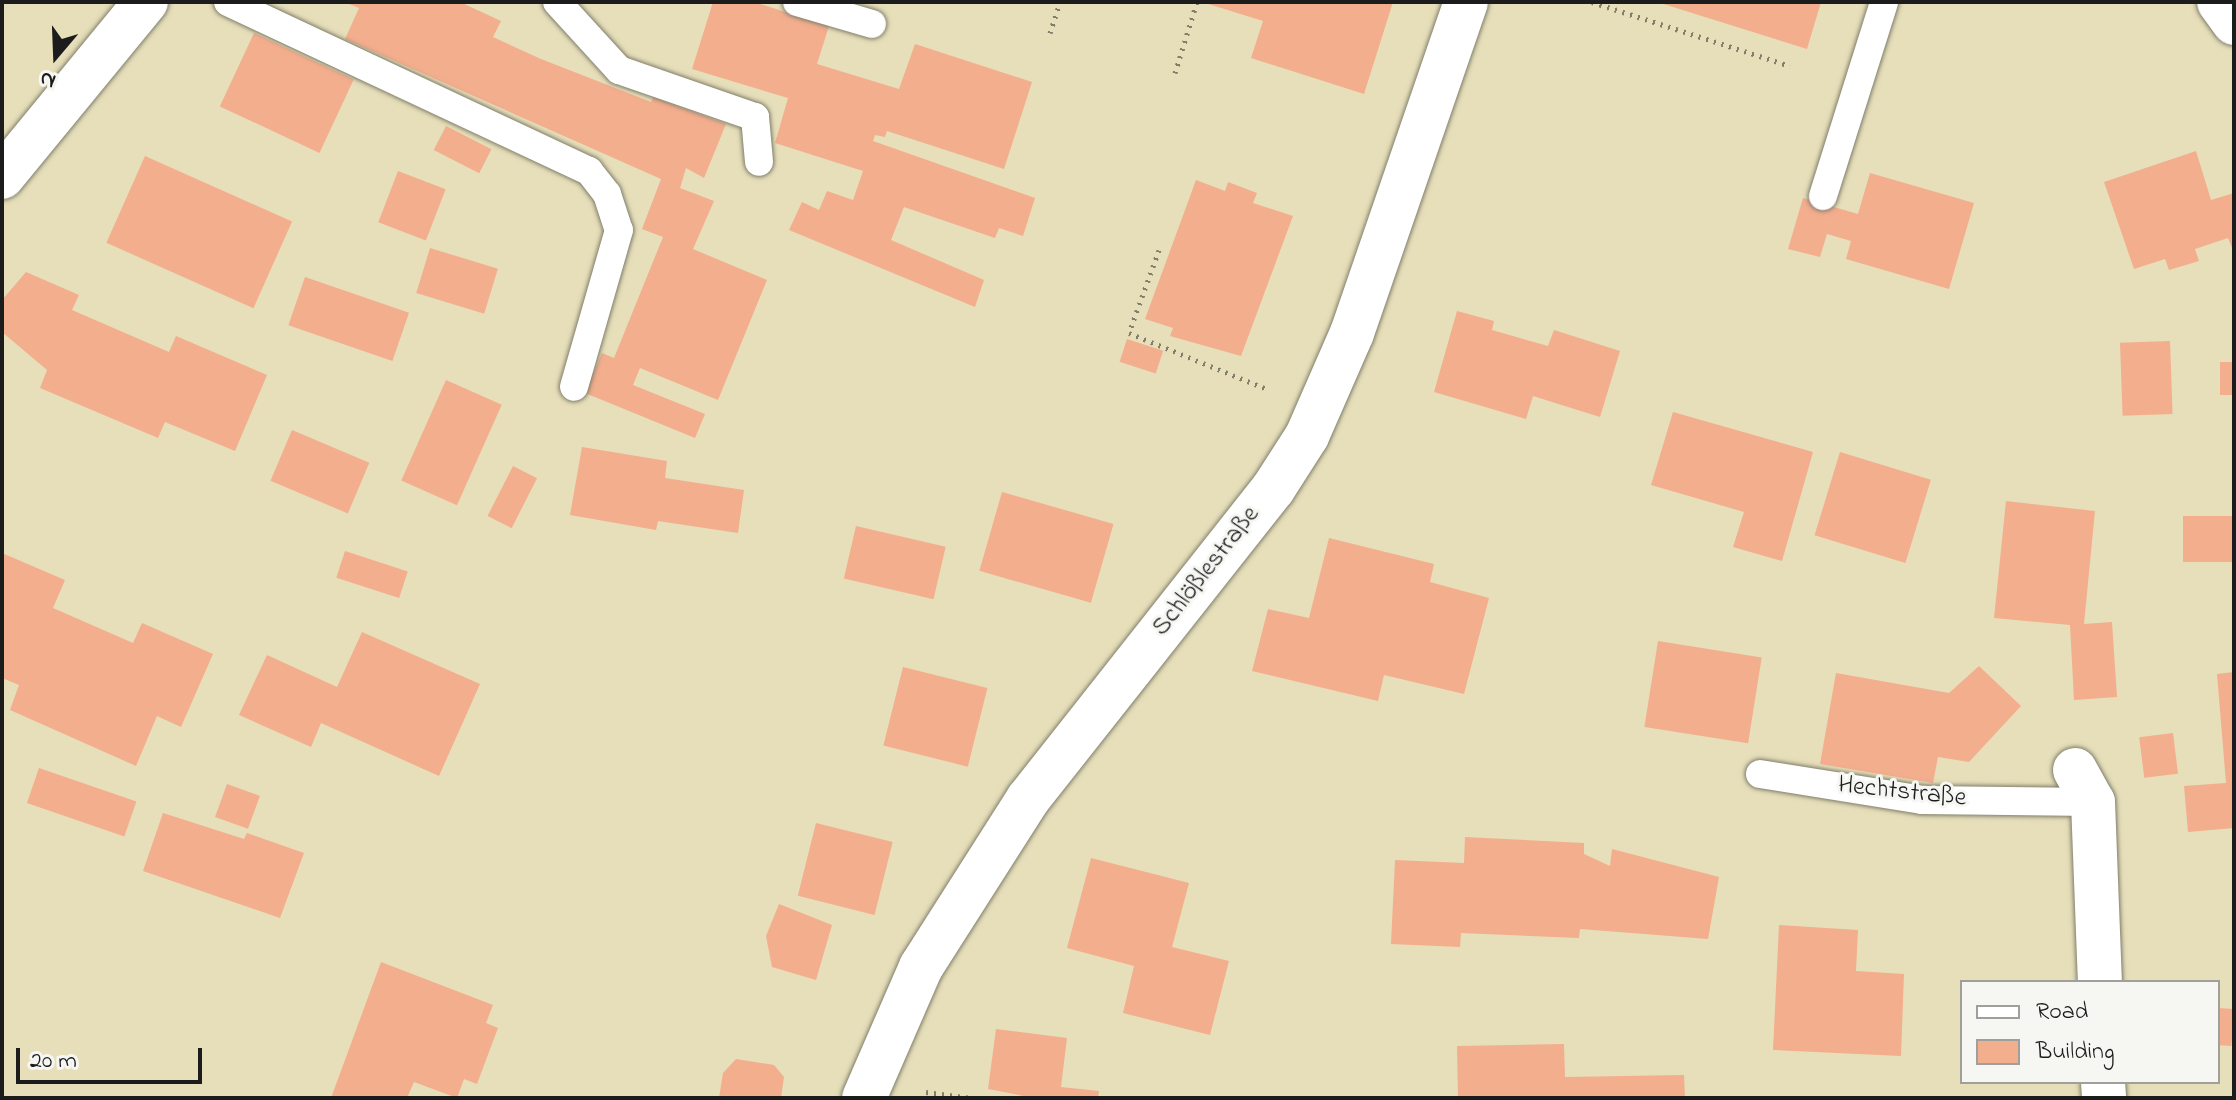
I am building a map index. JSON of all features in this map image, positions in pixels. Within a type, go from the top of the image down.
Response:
[{"type":"street","points":[[2,177],[146,2]]},
{"type":"street","name":"Schlößlestraße","points":[[864,1098],[921,967],[1028,799],[1273,489],[1320,410],[1352,333],[1466,2]]},
{"type":"street","points":[[2219,2],[2234,23]]},
{"type":"street","name":"Hechtstraße","points":[[2084,786],[2100,980]]},
{"type":"lane","points":[[228,2],[589,171],[607,194],[619,230],[574,387]]},
{"type":"lane","points":[[557,2],[619,70],[755,117],[759,162]]},
{"type":"lane","points":[[797,2],[872,24]]},
{"type":"lane","points":[[1823,196],[1884,2]]},
{"type":"lane","name":"Hechtstraße","points":[[1760,774],[1922,800],[2084,786]]},
{"type":"path","points":[[1050,33],[1060,2]]},
{"type":"path","points":[[1175,73],[1197,2]]},
{"type":"path","points":[[1592,2],[1790,66]]},
{"type":"path","points":[[1159,250],[1129,333],[1320,410]]},
{"type":"building","points":[[344,2],[460,2],[501,21],[493,37],[651,102],[653,97],[726,124],[704,178],[686,168],[680,188],[714,201],[693,249],[767,280],[718,400],[640,368],[633,385],[705,414],[695,438],[585,393],[602,353],[614,358],[663,237],[642,229],[661,179],[345,39],[359,8]]},
{"type":"building","points":[[713,2],[754,2],[829,26],[817,64],[899,89],[915,44],[1032,82],[1004,169],[887,131],[885,137],[875,135],[873,141],[1035,198],[1023,236],[999,228],[995,238],[904,207],[891,240],[984,280],[975,307],[789,230],[802,202],[819,210],[827,191],[853,200],[863,171],[775,143],[788,98],[692,69]]},
{"type":"building","points":[[1393,2],[1364,94],[1251,58],[1263,21],[1205,3]]},
{"type":"building","points":[[1657,2],[1821,2],[1807,49]]},
{"type":"building","points":[[254,33],[354,79],[319,153],[220,106]]},
{"type":"building","points":[[446,126],[491,149],[479,173],[434,150]]},
{"type":"building","points":[[2196,151],[2211,200],[2234,193],[2234,253],[2228,238],[2195,249],[2199,261],[2169,270],[2165,259],[2134,269],[2104,182]]},
{"type":"building","points":[[145,156],[292,221],[253,308],[106,243]]},
{"type":"building","points":[[398,171],[446,189],[426,241],[378,222]]},
{"type":"building","points":[[1870,173],[1974,203],[1949,289],[1846,259],[1851,241],[1827,234],[1820,257],[1788,249],[1803,198],[1858,214]]},
{"type":"building","points":[[1196,180],[1225,191],[1228,182],[1257,193],[1253,203],[1293,216],[1241,356],[1170,336],[1173,328],[1145,319]]},
{"type":"building","points":[[430,248],[498,269],[484,314],[416,293]]},
{"type":"building","points":[[26,272],[79,295],[72,310],[169,352],[176,336],[267,375],[235,451],[165,422],[158,438],[40,388],[47,370],[2,332],[2,300]]},
{"type":"building","points":[[305,277],[409,313],[392,361],[288,325]]},
{"type":"building","points":[[1457,311],[1494,321],[1492,330],[1548,346],[1554,330],[1620,351],[1600,417],[1533,396],[1526,419],[1434,392]]},
{"type":"building","points":[[1127,339],[1163,351],[1156,374],[1120,362]]},
{"type":"building","points":[[2170,341],[2173,414],[2123,416],[2120,343]]},
{"type":"building","points":[[2220,362],[2234,362],[2234,395],[2220,395]]},
{"type":"building","points":[[446,380],[502,405],[457,505],[401,480]]},
{"type":"building","points":[[1673,412],[1813,452],[1782,561],[1733,547],[1744,512],[1651,485]]},
{"type":"building","points":[[292,430],[369,463],[348,513],[271,481]]},
{"type":"building","points":[[582,447],[667,461],[665,478],[744,490],[738,533],[658,521],[656,530],[570,515]]},
{"type":"building","points":[[1840,452],[1931,480],[1905,563],[1815,535]]},
{"type":"building","points":[[513,466],[537,478],[512,528],[488,516]]},
{"type":"building","points":[[1002,492],[1114,524],[1091,603],[979,571]]},
{"type":"building","points":[[2006,501],[2095,511],[2084,624],[2112,622],[2117,697],[2074,700],[2070,625],[1994,618]]},
{"type":"building","points":[[2183,516],[2234,516],[2234,562],[2183,562]]},
{"type":"building","points":[[856,526],[946,547],[933,599],[844,579]]},
{"type":"building","points":[[1329,538],[1434,564],[1430,582],[1489,598],[1464,694],[1384,675],[1378,701],[1252,671],[1268,609],[1309,618]]},
{"type":"building","points":[[345,551],[408,571],[399,598],[336,578]]},
{"type":"building","points":[[2,553],[65,580],[53,608],[133,643],[142,623],[213,654],[181,727],[157,716],[136,766],[10,710],[19,685],[2,678]]},
{"type":"building","points":[[362,632],[480,684],[439,776],[321,723],[311,747],[239,715],[267,655],[337,687]]},
{"type":"building","points":[[1658,641],[1762,657],[1748,743],[1644,727]]},
{"type":"building","points":[[1979,666],[2021,706],[1969,762],[1938,757],[1933,783],[1820,764],[1836,673],[1949,693]]},
{"type":"building","points":[[903,667],[987,688],[968,767],[883,746]]},
{"type":"building","points":[[2234,672],[2234,828],[2188,832],[2184,786],[2226,783],[2217,674]]},
{"type":"building","points":[[2173,733],[2178,774],[2144,778],[2139,737]]},
{"type":"building","points":[[39,768],[136,802],[124,837],[27,803]]},
{"type":"building","points":[[227,784],[260,796],[248,829],[215,817]]},
{"type":"building","points":[[163,813],[244,839],[247,833],[304,853],[280,918],[143,871]]},
{"type":"building","points":[[816,823],[893,842],[875,915],[798,896]]},
{"type":"building","points":[[1465,837],[1584,843],[1584,854],[1610,866],[1612,849],[1719,877],[1708,939],[1580,929],[1579,938],[1461,933],[1460,947],[1391,944],[1395,860],[1464,863]]},
{"type":"building","points":[[1091,858],[1189,883],[1172,947],[1229,961],[1210,1035],[1123,1013],[1134,966],[1067,948]]},
{"type":"building","points":[[779,904],[832,925],[816,980],[772,967],[766,936]]},
{"type":"building","points":[[1779,925],[1858,930],[1856,971],[1904,974],[1901,1056],[1773,1050]]},
{"type":"building","points":[[381,962],[493,1005],[486,1023],[498,1028],[477,1084],[464,1079],[457,1098],[414,1082],[407,1098],[331,1098]]},
{"type":"building","points":[[2220,1008],[2234,1009],[2231,1046],[2220,1045]]},
{"type":"building","points":[[996,1029],[1067,1038],[1061,1087],[1099,1091],[1098,1098],[1034,1098],[988,1089]]},
{"type":"building","points":[[1564,1044],[1565,1077],[1684,1075],[1685,1098],[1458,1098],[1457,1046]]},
{"type":"building","points":[[736,1059],[774,1065],[784,1077],[781,1098],[719,1098],[723,1073]]}]
